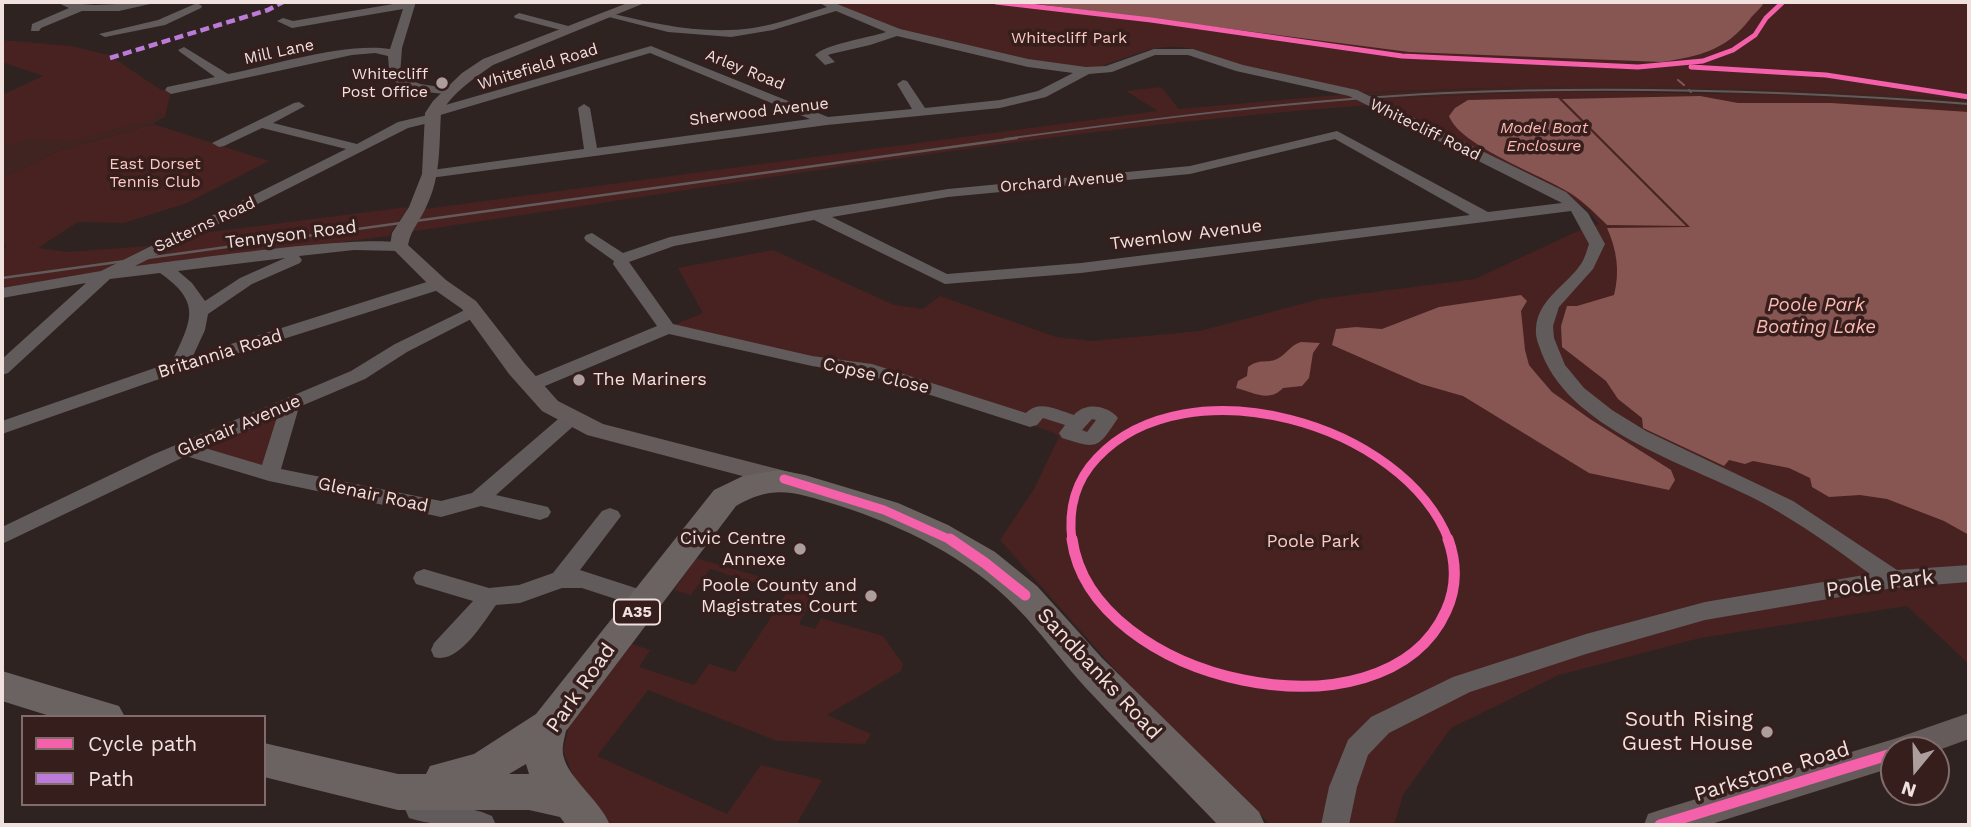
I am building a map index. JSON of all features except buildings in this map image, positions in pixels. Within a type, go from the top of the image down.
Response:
[{"type":"highway","name":"Park Road","points":[[580,813],[546,768],[543,749],[549,725],[725,498],[755,482],[784,480]]},
{"type":"highway","name":"Sandbanks Road","points":[[784,480],[872,505],[908,519],[943,535],[986,562],[1026,595],[1090,669],[1245,825]]},
{"type":"highway","points":[[2,686],[99,715]]},
{"type":"highway","name":"A35","points":[[383,788],[406,782],[479,772],[517,750],[549,725]]},
{"type":"highway","name":"A35","points":[[266,760],[397,792],[529,792],[580,813]]},
{"type":"main road","points":[[399,246],[401,233],[418,206],[430,174],[432,115],[450,92],[488,62],[639,2]]},
{"type":"main road","name":"Sandbanks Road","points":[[399,246],[439,284],[465,302],[550,406],[595,430],[784,480]]},
{"type":"main road","name":"Sandbanks Road","points":[[703,459],[730,479],[725,498]]},
{"type":"main road","points":[[1941,736],[1969,726]]},
{"type":"main road","name":"Parkstone Road","points":[[1660,825],[1880,757]]},
{"type":"street","points":[[61,2],[81,7],[154,2]]},
{"type":"street","points":[[176,2],[212,9]]},
{"type":"street","name":"Whitecliff Road","points":[[823,2],[897,32],[1028,63],[1086,71],[1108,69],[1154,52],[1189,51],[1240,68],[1349,91],[1561,194],[1575,206],[1590,226],[1597,244],[1587,267],[1556,296],[1546,318],[1545,338],[1555,362],[1571,384],[1608,417],[1690,462],[1768,497],[1825,530],[1893,579]]},
{"type":"street","points":[[287,27],[368,6],[410,3],[391,62],[394,77],[417,86],[450,92]]},
{"type":"street","points":[[104,34],[161,23],[197,6]]},
{"type":"street","points":[[35,29],[81,7]]},
{"type":"street","points":[[606,15],[667,30],[720,33],[772,27],[836,8]]},
{"type":"street","points":[[519,16],[568,29]]},
{"type":"street","points":[[829,62],[821,55],[827,51],[866,43],[897,32]]},
{"type":"street","name":"Whitefield Road","points":[[432,115],[651,49]]},
{"type":"street","name":"Arley Road","points":[[651,49],[827,121]]},
{"type":"street","points":[[184,50],[226,79]]},
{"type":"street","name":"Mill Lane","points":[[172,90],[352,52],[374,50],[393,53]]},
{"type":"street","name":"Sherwood Avenue","points":[[430,174],[827,121],[1015,102],[1042,94],[1086,71]]},
{"type":"street","points":[[903,84],[922,112]]},
{"type":"street","points":[[219,143],[299,106]]},
{"type":"street","points":[[584,108],[591,152]]},
{"type":"street","name":"Salterns Road","points":[[2,369],[105,275],[403,125],[432,115]]},
{"type":"street","points":[[262,124],[358,148]]},
{"type":"street","name":"Orchard Avenue","points":[[622,259],[670,242],[947,192],[1190,170],[1336,135],[1484,216]]},
{"type":"street","name":"Twemlow Avenue","points":[[816,215],[945,279],[1081,268],[1575,206]]},
{"type":"street","points":[[531,385],[667,328],[621,264],[622,259],[592,238]]},
{"type":"street","name":"Tennyson Road","points":[[105,275],[354,245],[399,246]]},
{"type":"street","points":[[200,312],[246,281],[314,251]]},
{"type":"street","points":[[164,269],[195,296],[200,312],[196,330],[179,366]]},
{"type":"street","points":[[2,293],[105,275]]},
{"type":"street","name":"Britannia Road","points":[[2,428],[179,366],[439,284]]},
{"type":"street","name":"Glenair Avenue","points":[[2,536],[159,460],[358,375],[401,348],[473,311]]},
{"type":"street","name":"Copse Close","points":[[667,328],[812,361],[872,370],[1030,421],[1039,411],[1078,422]]},
{"type":"street","points":[[269,474],[290,405]]},
{"type":"street","name":"Glenair Road","points":[[185,449],[269,474],[441,509],[460,506],[479,498],[571,418]]},
{"type":"street","points":[[479,498],[540,512]]},
{"type":"street","points":[[561,579],[610,516]]},
{"type":"street","name":"Poole Park","points":[[1335,825],[1343,787],[1357,748],[1380,725],[1461,684],[1586,644],[1705,611],[1893,579],[1969,574]]},
{"type":"street","points":[[424,578],[489,597],[520,594],[561,579],[582,579],[646,600]]},
{"type":"street","points":[[443,650],[470,623],[489,597]]},
{"type":"street","points":[[419,808],[482,825]]},
{"type":"shaded area","points":[[110,74],[165,117],[153,124],[58,151],[2,178],[2,114]]},
{"type":"shaded area","points":[[1568,85],[1740,87],[1866,93],[1969,101],[1969,107],[1691,92],[1560,91],[1370,99],[1359,93]]},
{"type":"green space","name":"Whitecliff Park","points":[[823,2],[1969,2],[1969,100],[1816,91],[1664,87],[1512,87],[1359,93],[1260,71],[1198,50],[1178,47],[1156,48],[1080,71],[896,32]]},
{"type":"green space","points":[[2,40],[71,46],[109,55],[161,90],[171,90],[165,117],[158,112],[156,118],[69,142],[28,138],[16,144],[2,143],[2,95],[43,76],[2,62]]},
{"type":"green space","points":[[1161,87],[1179,109],[1349,94],[1369,105],[1248,115],[1008,143],[409,232],[425,209],[1158,111],[1126,91]]},
{"type":"green space","name":"Poole Park","points":[[1560,91],[1783,95],[1969,107],[1969,664],[1907,606],[1700,638],[1559,675],[1451,728],[1403,795],[1394,825],[1271,825],[1156,716],[1000,540],[1034,489],[1059,437],[921,384],[667,328],[703,313],[678,268],[773,250],[894,305],[923,309],[940,296],[1056,337],[1092,341],[1200,331],[1320,299],[1475,279],[1582,229],[1599,224],[1588,210],[1567,195],[1370,99]]},
{"type":"green space","name":"East Dorset Tennis Club","points":[[153,124],[269,161],[187,203],[124,223],[78,222],[38,248],[68,252],[150,246],[91,277],[2,293],[2,251],[7,246],[2,245],[2,178],[58,151]]},
{"type":"green space","points":[[408,207],[389,236],[134,268],[134,264],[195,234]]},
{"type":"green space","points":[[290,405],[269,474],[185,449]]},
{"type":"green space","points":[[696,558],[815,593],[799,624],[815,629],[821,618],[883,636],[903,664],[901,671],[827,715],[871,734],[865,744],[777,741],[648,690],[597,756],[727,814],[761,765],[822,780],[796,825],[612,825],[579,789],[563,751],[569,726],[632,644],[650,650],[639,667],[694,685],[709,664],[735,672],[787,593],[710,569],[691,595],[674,590]]},
{"type":"water","points":[[1022,2],[1764,2],[1741,30],[1721,45],[1700,54],[1662,62],[1409,52]]},
{"type":"water","name":"Poole Park Boating Lake","points":[[1700,96],[1738,103],[1831,103],[1969,112],[1969,535],[1944,521],[1887,499],[1860,495],[1829,497],[1812,487],[1810,478],[1789,468],[1753,461],[1745,464],[1729,460],[1724,466],[1643,428],[1642,418],[1618,399],[1606,381],[1562,347],[1561,326],[1567,306],[1577,306],[1614,295],[1616,261],[1607,228],[1690,227],[1562,99]]},
{"type":"water","name":"Model Boat Enclosure","points":[[1558,98],[1686,226],[1607,225],[1570,193],[1503,159],[1469,138],[1456,127],[1449,116],[1455,108],[1468,100]]},
{"type":"water","points":[[1521,295],[1527,301],[1521,311],[1529,365],[1552,392],[1671,470],[1675,480],[1669,490],[1589,473],[1463,396],[1421,384],[1332,345],[1336,329],[1382,329],[1439,307]]},
{"type":"water","points":[[1301,342],[1320,343],[1313,353],[1309,378],[1302,386],[1283,388],[1266,396],[1236,388],[1238,381],[1247,376],[1248,367],[1277,359]]},
{"type":"waterway","points":[[1678,80],[1684,85]]},
{"type":"railway","points":[[1005,139],[1280,105],[1446,93],[1708,91],[1969,104]]},
{"type":"railway","points":[[2,278],[1017,138]]},
{"type":"marked path","points":[[110,58],[268,10],[283,2]]},
{"type":"cycle path","points":[[996,2],[1151,20],[1402,56],[1638,67],[1703,61],[1733,50],[1755,35],[1766,18],[1783,2]]},
{"type":"cycle path","points":[[1691,67],[1826,75],[1915,91],[1969,97]]},
{"type":"cycle path","points":[[1217,411],[1281,418],[1343,437],[1398,470],[1420,493],[1447,537],[1453,554],[1455,581],[1442,619],[1435,631],[1414,652],[1389,668],[1338,683],[1300,686],[1260,684],[1220,676],[1183,662],[1148,644],[1117,620],[1093,592],[1073,548],[1070,526],[1078,484],[1090,465],[1105,448],[1148,424],[1217,411]]},
{"type":"cycle path","points":[[784,479],[864,503],[923,526],[975,555],[1025,595]]},
{"type":"cycle path","points":[[1660,825],[1880,757]]},
{"type":"place","name":"Whitecliff Post Office","points":[[442,83]]},
{"type":"place","name":"The Mariners","points":[[579,380]]},
{"type":"place","name":"Civic Centre Annexe","points":[[800,549]]},
{"type":"place","name":"Poole County and Magistrates Court","points":[[871,596]]},
{"type":"place","name":"South Rising Guest House","points":[[1767,732]]}]
